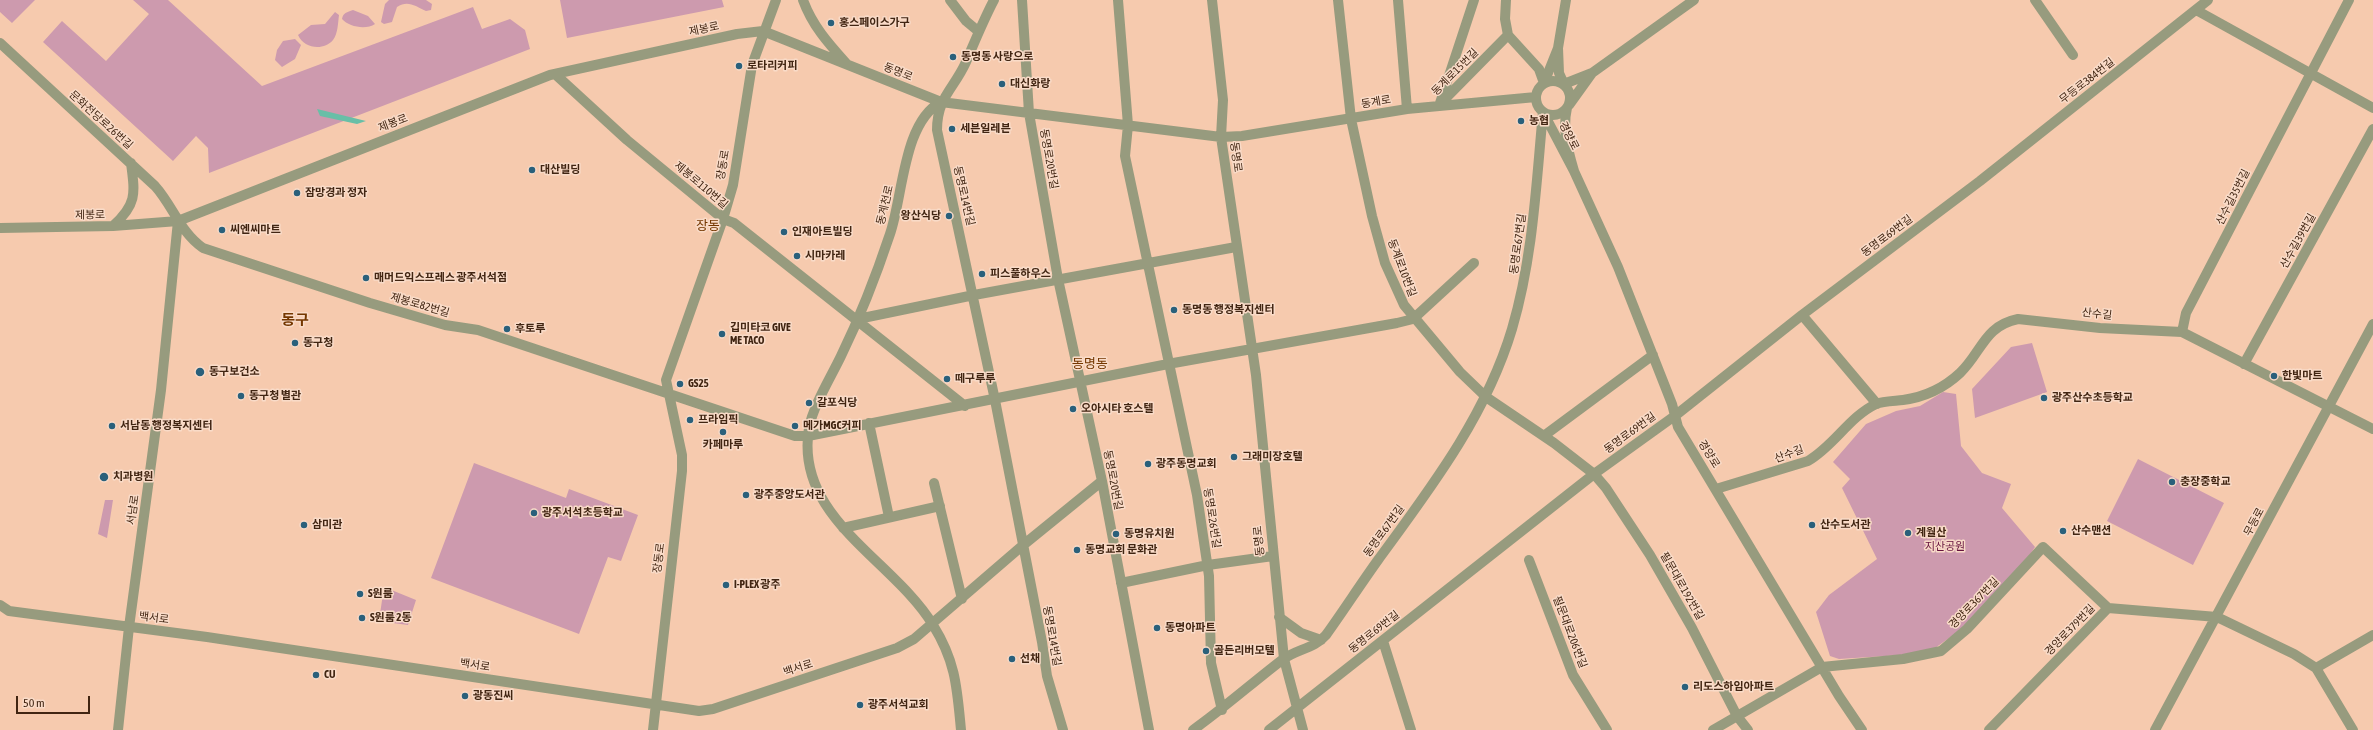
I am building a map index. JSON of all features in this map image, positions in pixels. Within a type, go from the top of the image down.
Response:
[{"type":"street","points":[[763,31],[776,0]]},
{"type":"street","points":[[803,0],[810,16],[825,39],[848,66]]},
{"type":"street","points":[[950,0],[966,21],[978,31]]},
{"type":"street","points":[[941,102],[965,64],[978,31],[994,0]]},
{"type":"street","points":[[1022,0],[1029,113]]},
{"type":"street","name":"동명로26번길","points":[[1118,0],[1128,125],[1125,156],[1197,495],[1208,565],[1273,556]]},
{"type":"street","points":[[1212,0],[1223,100],[1221,137]]},
{"type":"street","name":"동계로10번길","points":[[1338,0],[1351,119],[1372,216],[1385,263],[1399,296],[1413,319],[1486,397]]},
{"type":"street","points":[[1398,0],[1407,109]]},
{"type":"street","name":"동계로15번길","points":[[1439,106],[1474,0]]},
{"type":"street","points":[[1506,0],[1505,19],[1508,35],[1539,69],[1544,82]]},
{"type":"street","points":[[1536,97],[1537,90],[1544,82],[1558,48],[1566,0]]},
{"type":"street","points":[[1544,82],[1554,80],[1564,84],[1592,73],[1694,0]]},
{"type":"street","points":[[2035,0],[2073,54]]},
{"type":"street","name":"무등로384번길","points":[[1980,181],[2208,0]]},
{"type":"street","name":"산수길35번길","points":[[2182,332],[2186,313],[2309,74],[2349,0]]},
{"type":"street","points":[[2196,10],[2309,74],[2373,108]]},
{"type":"street","name":"동명로","points":[[763,31],[941,102],[1221,137],[1263,439],[1273,556],[1284,658],[1303,730]]},
{"type":"street","name":"제봉로","points":[[0,228],[113,226],[178,221],[555,74],[737,34],[763,31]]},
{"type":"street","name":"장동로","points":[[653,730],[682,463],[674,410],[667,392],[666,380],[723,219],[732,185],[752,65],[763,31]]},
{"type":"street","name":"동계로15번길","points":[[1439,106],[1508,35]]},
{"type":"street","name":"문화전당로26번길","points":[[0,43],[131,163],[165,197],[178,221]]},
{"type":"street","name":"경양로","points":[[1558,48],[1559,73],[1569,92],[1564,126],[1565,138],[1574,171]]},
{"type":"street","points":[[1568,107],[1592,73]]},
{"type":"street","name":"제봉로110번길","points":[[555,74],[627,140],[723,219],[734,223],[858,319]]},
{"type":"street","name":"동계로","points":[[1221,137],[1351,119],[1407,109],[1536,97]]},
{"type":"street","name":"경양로","points":[[1536,97],[1538,106],[1544,112],[1574,171],[1606,240],[1653,355],[1676,415],[1680,431],[1822,667],[1862,730]]},
{"type":"street","name":"동명로14번길","points":[[941,102],[937,130],[974,295],[1042,642],[1047,676],[1062,730]]},
{"type":"street","name":"동계천로","points":[[941,102],[929,110],[919,125],[909,154],[890,234],[858,319],[811,419],[808,436],[809,452],[814,477],[821,497],[843,528],[905,590],[933,624],[948,651],[955,671],[962,730]]},
{"type":"street","name":"경양로","points":[[1544,112],[1558,114],[1568,107]]},
{"type":"street","name":"동명로67번길","points":[[1284,658],[1309,649],[1321,640],[1460,442],[1486,397],[1512,330],[1528,267],[1538,185],[1544,112]]},
{"type":"street","name":"동명로20번길","points":[[1029,113],[1058,279],[1102,481],[1149,730]]},
{"type":"street","name":"산수길39번길","points":[[2244,364],[2373,129]]},
{"type":"street","points":[[113,226],[130,209],[134,198],[131,163]]},
{"type":"street","name":"동명로69번길","points":[[1269,730],[1594,474],[1676,415],[1802,315],[1980,181]]},
{"type":"street","name":"제봉로82번길","points":[[178,221],[187,234],[203,248],[370,303],[445,325],[478,330],[667,392]]},
{"type":"street","name":"서남로","points":[[118,730],[160,398],[178,221]]},
{"type":"street","points":[[858,319],[974,295],[1236,247]]},
{"type":"street","points":[[667,392],[775,430],[795,436],[808,436],[1080,383],[1168,364],[1413,319],[1474,263]]},
{"type":"street","points":[[1802,315],[1877,404]]},
{"type":"street","points":[[858,319],[872,334],[965,406]]},
{"type":"street","name":"산수길","points":[[1716,489],[1808,461],[1820,454],[1855,419],[1877,404],[1915,398],[1944,385],[1962,371],[1994,329],[2009,321],[2018,319],[2100,328],[2182,332],[2373,429]]},
{"type":"street","name":"무등로","points":[[2155,730],[2330,407],[2373,324]]},
{"type":"street","points":[[1486,397],[1545,436],[1653,355]]},
{"type":"street","points":[[869,423],[889,517]]},
{"type":"street","name":"필문대로192번길","points":[[1545,436],[1594,474],[1617,504],[1650,555],[1692,628],[1737,716],[1748,730]]},
{"type":"street","points":[[933,624],[1022,546],[1102,481]]},
{"type":"street","points":[[934,484],[962,599]]},
{"type":"street","points":[[843,528],[940,506]]},
{"type":"street","name":"경양로367번길","points":[[1822,667],[1903,659],[1940,651],[1967,629],[2043,547],[2108,608]]},
{"type":"street","name":"필문대로206번길","points":[[1529,560],[1573,675],[1607,730]]},
{"type":"street","points":[[1121,583],[1208,565],[1211,663],[1222,710]]},
{"type":"street","name":"백서로","points":[[0,605],[8,611],[130,627],[656,703],[689,710],[713,709],[897,648],[914,639],[933,624]]},
{"type":"street","name":"경양로379번길","points":[[1989,730],[2108,608],[2217,617]]},
{"type":"street","points":[[2217,617],[2294,654],[2316,668],[2353,730]]},
{"type":"street","points":[[1279,618],[1301,632],[1321,640]]},
{"type":"street","points":[[2316,668],[2373,635]]},
{"type":"street","points":[[1383,641],[1411,730]]},
{"type":"street","points":[[1193,730],[1222,710],[1284,658]]},
{"type":"street","points":[[1713,730],[1822,667]]},
{"type":"green space","points":[[0,0],[35,0],[12,23],[0,12]]},
{"type":"green space","points":[[133,0],[168,0],[262,86],[473,7],[482,29],[510,19],[525,30],[530,49],[209,173],[208,148],[196,136],[173,161],[43,42],[62,21],[106,61],[149,14]]},
{"type":"green space","points":[[389,0],[426,0],[432,4],[431,10],[426,11],[412,4],[401,5],[397,7],[392,22],[384,24],[381,22],[385,4]]},
{"type":"green space","points":[[560,0],[722,0],[724,7],[567,38]]},
{"type":"green space","points":[[353,10],[368,16],[375,24],[367,27],[358,27],[345,22],[342,19],[344,14]]},
{"type":"green space","points":[[335,12],[339,15],[338,28],[335,37],[329,44],[314,47],[309,46],[301,40],[298,35],[311,25],[325,24]]},
{"type":"green space","points":[[295,39],[301,45],[295,59],[282,67],[275,60],[277,50],[283,41]]},
{"type":"green space","points":[[2032,343],[2047,392],[1975,418],[1972,389],[2011,347]]},
{"type":"green space","name":"지산공원","points":[[1943,392],[1956,394],[1961,446],[1982,473],[2011,484],[2002,508],[2035,547],[2023,565],[1959,631],[1935,648],[1917,654],[1839,659],[1830,656],[1816,612],[1829,595],[1877,559],[1842,488],[1850,479],[1833,462],[1866,424],[1896,411],[1920,406]]},
{"type":"green space","points":[[2138,459],[2224,503],[2193,565],[2107,521]]},
{"type":"green space","points":[[474,463],[566,498],[569,489],[638,515],[621,561],[608,557],[579,634],[431,578]]},
{"type":"green space","points":[[105,500],[113,500],[107,538],[98,534]]},
{"type":"green space","points":[[384,587],[416,600],[408,625],[385,622],[387,619],[385,614],[380,614]]},
{"type":"water","points":[[317,109],[366,121],[357,124],[320,116]]},
{"type":"place","name":"홍스페이스가구","points":[[831,23]]},
{"type":"place","name":"동명동 사랑으로","points":[[953,57]]},
{"type":"place","name":"로타리커피","points":[[739,66]]},
{"type":"place","name":"대신화랑","points":[[1002,84]]},
{"type":"place","name":"농협","points":[[1521,121]]},
{"type":"place","name":"세븐일레븐","points":[[952,129]]},
{"type":"place","name":"대산빌딩","points":[[532,170]]},
{"type":"place","name":"잠망경과 정자","points":[[297,193]]},
{"type":"place","name":"왕산식당","points":[[949,216]]},
{"type":"place","name":"씨엔씨마트","points":[[222,230]]},
{"type":"place","name":"인재아트빌딩","points":[[784,232]]},
{"type":"place","name":"시마카레","points":[[797,256]]},
{"type":"place","name":"피스풀하우스","points":[[982,274]]},
{"type":"place","name":"매머드익스프레스 광주서석점","points":[[366,278]]},
{"type":"place","name":"동명동 행정복지센터","points":[[1174,310]]},
{"type":"place","name":"후토루","points":[[507,329]]},
{"type":"place","name":"깁미타코 GIVE ME TACO","points":[[722,334]]},
{"type":"place","name":"동구청","points":[[295,343]]},
{"type":"place","name":"동구보건소","points":[[200,372]]},
{"type":"place","name":"한빛마트","points":[[2274,376]]},
{"type":"place","name":"떼구루루","points":[[947,379]]},
{"type":"place","name":"GS25","points":[[680,384]]},
{"type":"place","name":"동구청 별관","points":[[241,396]]},
{"type":"place","name":"광주산수초등학교","points":[[2044,398]]},
{"type":"place","name":"갈포식당","points":[[809,403]]},
{"type":"place","name":"오아시타 호스텔","points":[[1073,409]]},
{"type":"place","name":"프라임픽","points":[[690,420]]},
{"type":"place","name":"서남동 행정복지센터","points":[[112,426]]},
{"type":"place","name":"메가MGC커피","points":[[795,426]]},
{"type":"place","name":"카페마루","points":[[723,432]]},
{"type":"place","name":"그래미장호텔","points":[[1234,457]]},
{"type":"place","name":"광주동명교회","points":[[1148,464]]},
{"type":"place","name":"치과병원","points":[[104,477]]},
{"type":"place","name":"충장중학교","points":[[2172,482]]},
{"type":"place","name":"광주중앙도서관","points":[[746,495]]},
{"type":"place","name":"광주서석초등학교","points":[[534,513]]},
{"type":"place","name":"삼미관","points":[[304,525]]},
{"type":"place","name":"산수도서관","points":[[1812,525]]},
{"type":"place","name":"산수맨션","points":[[2063,531]]},
{"type":"place","name":"계월산","points":[[1908,533]]},
{"type":"place","name":"동명유치원","points":[[1116,534]]},
{"type":"place","name":"동명교회 문화관","points":[[1077,550]]},
{"type":"place","name":"I-PLEX 광주","points":[[726,585]]},
{"type":"place","name":"S원룸","points":[[360,594]]},
{"type":"place","name":"S원룸 2동","points":[[362,618]]},
{"type":"place","name":"동명아파트","points":[[1157,628]]},
{"type":"place","name":"골든리버모텔","points":[[1206,651]]},
{"type":"place","name":"선채","points":[[1012,659]]},
{"type":"place","name":"CU","points":[[316,675]]},
{"type":"place","name":"리도스하임아파트","points":[[1685,687]]},
{"type":"place","name":"광동진씨","points":[[465,696]]},
{"type":"place","name":"광주서석교회","points":[[860,705]]},
{"type":"district","name":"장동","points":[[708,226]]},
{"type":"district","name":"동구","points":[[295,320]]},
{"type":"district","name":"동명동","points":[[1090,364]]}]
